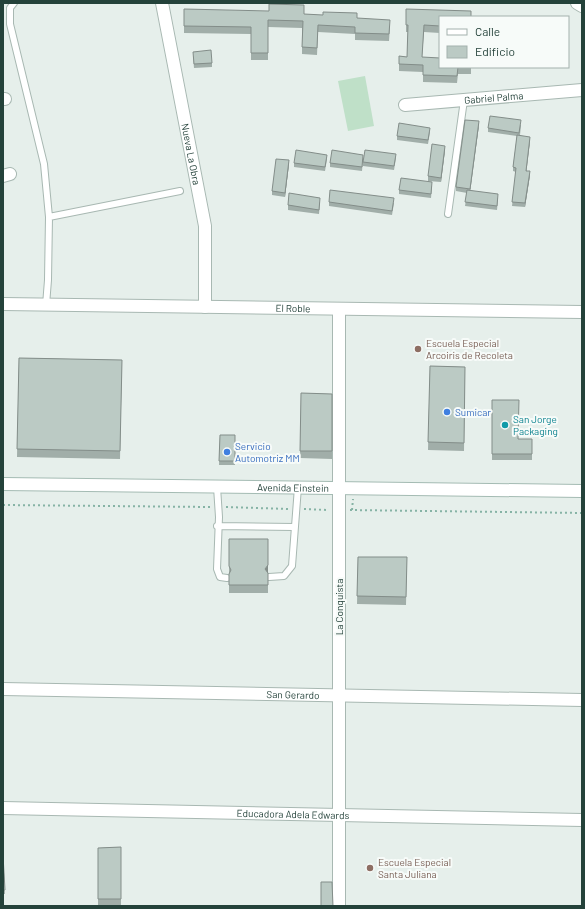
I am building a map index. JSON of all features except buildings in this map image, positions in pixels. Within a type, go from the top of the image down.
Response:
[{"type":"street","name":"Nueva La Obra","points":[[162,3],[205,226],[205,307]]},
{"type":"street","points":[[577,3],[582,6]]},
{"type":"street","name":"Gabriel Palma","points":[[405,105],[582,90]]},
{"type":"street","name":"El Roble","points":[[3,304],[582,312]]},
{"type":"street","name":"La Conquista","points":[[339,309],[339,906]]},
{"type":"street","name":"Avenida Einstein","points":[[3,484],[582,491]]},
{"type":"street","name":"San Gerardo","points":[[3,689],[582,700]]},
{"type":"street","name":"Educadora Adela Edwards","points":[[3,808],[582,820]]},
{"type":"lane","points":[[14,3],[10,8],[10,24],[44,164],[49,217],[46,305]]},
{"type":"lane","points":[[448,214],[464,100]]},
{"type":"lane","points":[[49,217],[180,191]]},
{"type":"lane","points":[[217,486],[219,507],[217,526],[217,569],[220,577],[227,578]]},
{"type":"lane","points":[[269,577],[284,576],[292,566],[298,488]]},
{"type":"lane","points":[[217,526],[294,527]]},
{"type":"path","points":[[3,505],[219,507],[582,514]]},
{"type":"green space","points":[[365,76],[374,126],[348,131],[338,81]]},
{"type":"place","name":"Escuela Especial Arcoiris de Recoleta","points":[[418,349]]},
{"type":"place","name":"Sumicar","points":[[447,412]]},
{"type":"place","name":"San Jorge Packaging","points":[[505,425]]},
{"type":"place","name":"Servicio Automotriz MM","points":[[227,452]]},
{"type":"place","name":"Escuela Especial Santa Juliana","points":[[370,868]]}]
